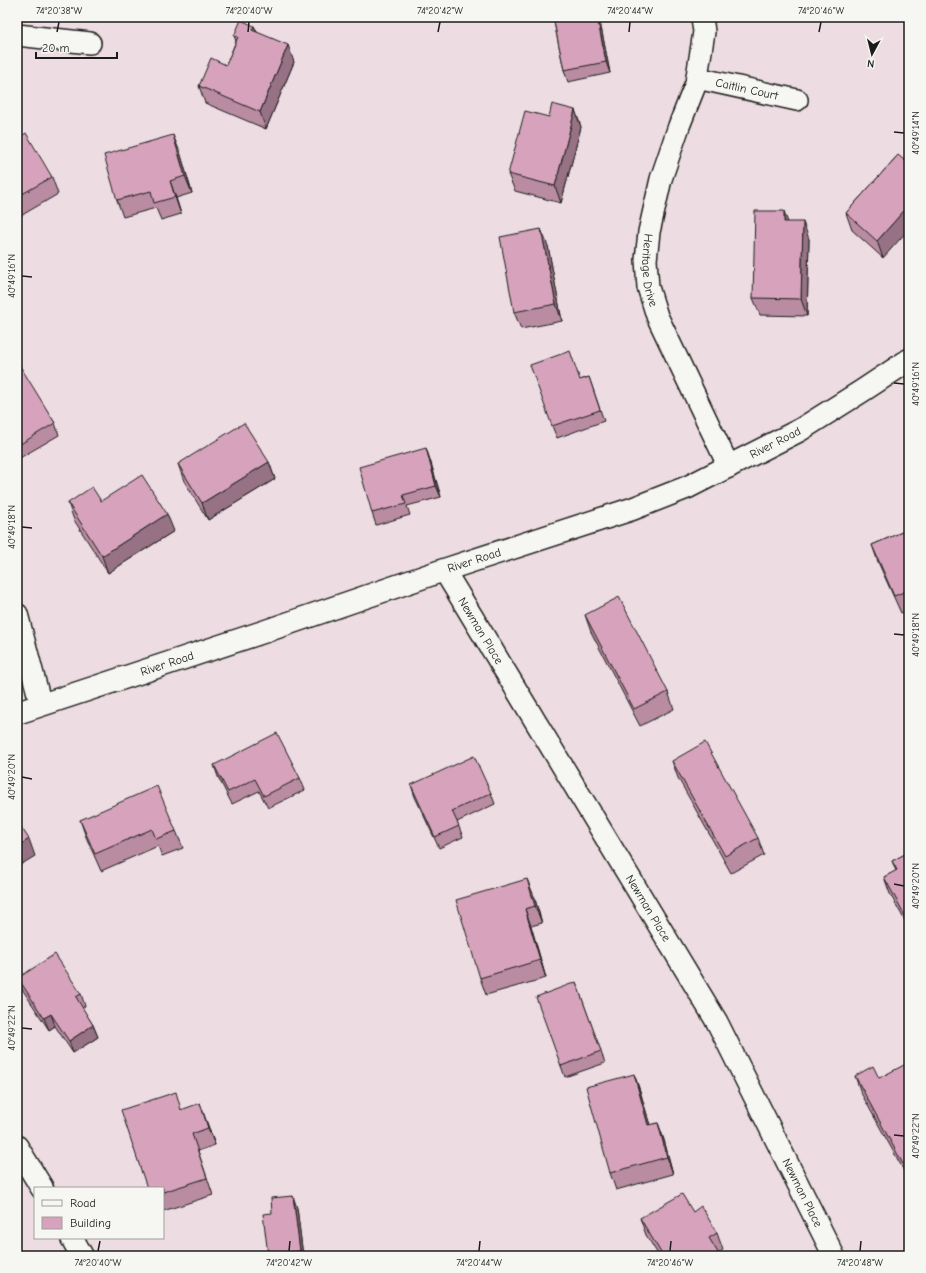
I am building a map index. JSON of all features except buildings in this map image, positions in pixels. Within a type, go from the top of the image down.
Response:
[{"type":"street","name":"Heritage Drive","points":[[702,17],[704,32],[696,83],[679,126],[661,179],[649,232],[646,260],[648,287],[657,316],[729,467]]},
{"type":"street","points":[[17,35],[90,43]]},
{"type":"street","name":"Caitlin Court","points":[[697,78],[797,100]]},
{"type":"street","name":"River Road","points":[[17,713],[444,570],[632,509],[688,487],[800,430],[909,360]]},
{"type":"street","name":"Newman Place","points":[[444,570],[717,1022],[834,1256]]},
{"type":"street","points":[[17,614],[41,705]]},
{"type":"street","points":[[17,1147],[41,1187]]},
{"type":"street","points":[[73,1239],[82,1256]]}]
